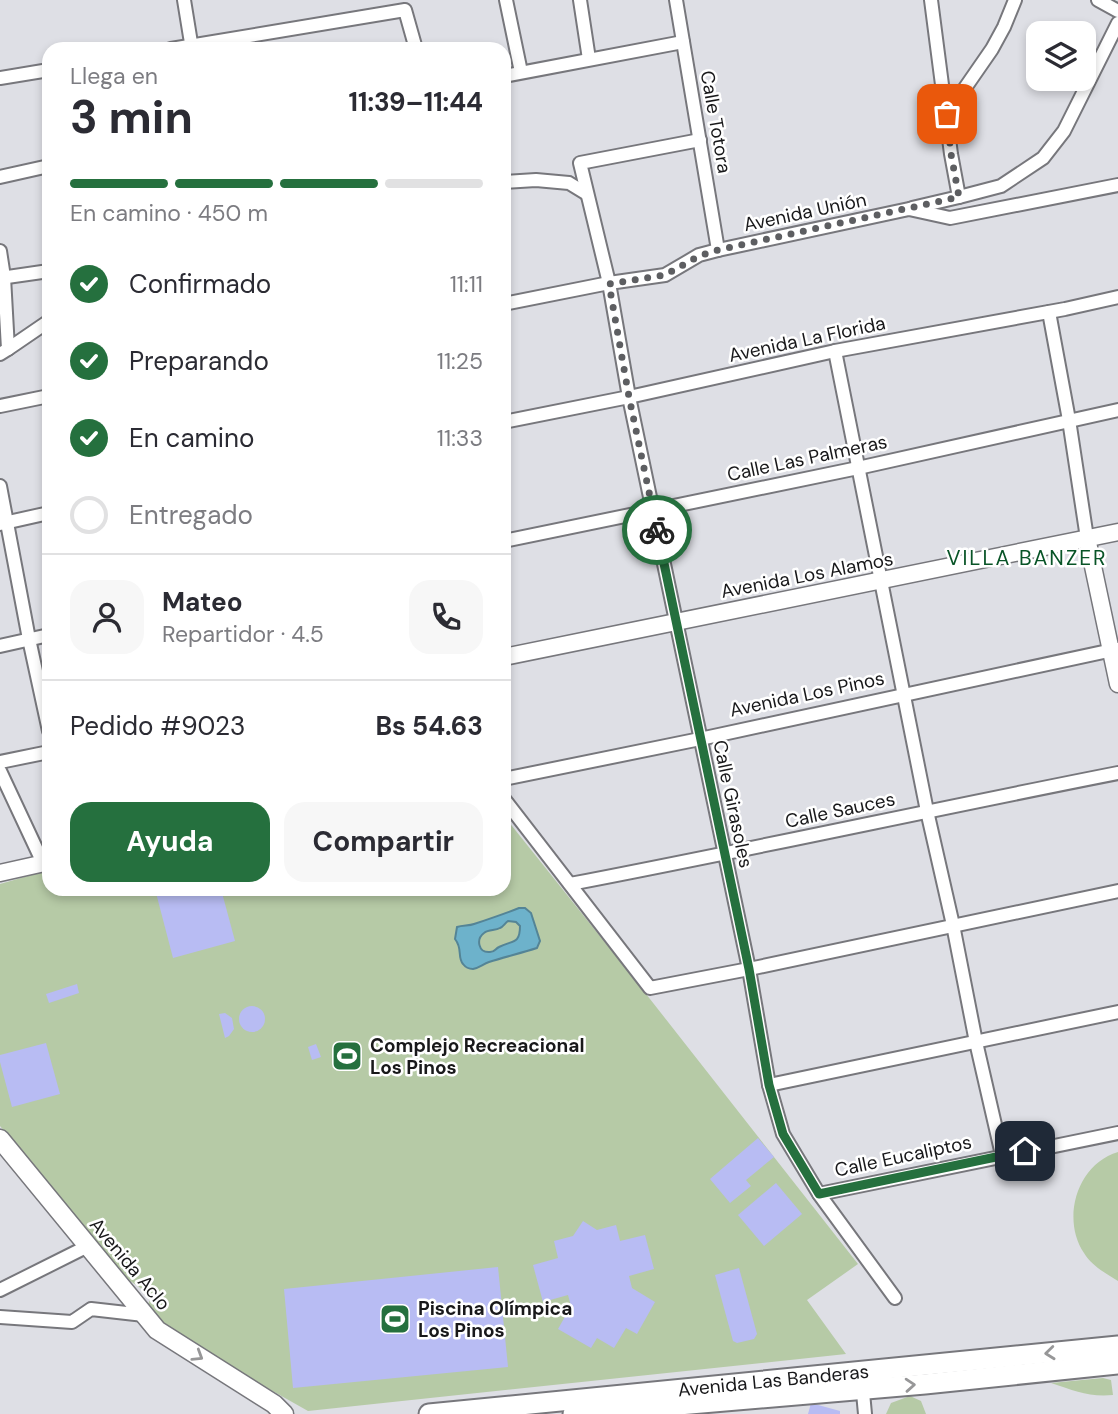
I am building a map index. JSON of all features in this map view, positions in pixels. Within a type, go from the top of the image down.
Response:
[{"type":"main road","name":"Avenida Aclo","points":[[4,1150],[157,1330],[274,1404],[284,1414]]},
{"type":"main road","name":"Avenida Las Banderas","points":[[429,1414],[862,1380],[1118,1346]]},
{"type":"main road","name":"Avenida Las Banderas","points":[[573,1414],[730,1407],[862,1380],[925,1384],[1118,1364]]},
{"type":"street","points":[[184,0],[191,42]]},
{"type":"street","points":[[506,0],[521,72]]},
{"type":"street","points":[[580,0],[589,59]]},
{"type":"street","name":"Calle Totora","points":[[676,0],[718,250]]},
{"type":"street","points":[[932,0],[959,197]]},
{"type":"street","points":[[947,114],[992,50],[1015,0]]},
{"type":"street","points":[[1098,0],[1118,11]]},
{"type":"street","points":[[221,42],[405,10],[414,42]]},
{"type":"street","points":[[914,208],[1001,186],[1042,158],[1064,131],[1118,23]]},
{"type":"street","points":[[511,74],[683,42]]},
{"type":"street","points":[[0,78],[42,71]]},
{"type":"street","name":"Calle Girasoles","points":[[700,140],[580,163],[609,284],[652,510],[749,969],[769,1085],[783,1134],[819,1194],[895,1297]]},
{"type":"street","points":[[0,177],[42,168]]},
{"type":"street","points":[[511,182],[536,180],[569,183],[587,194]]},
{"type":"street","name":"Avenida Unión","points":[[511,303],[665,275],[699,256],[718,250],[914,208],[950,218],[1118,185]]},
{"type":"street","points":[[0,251],[4,352]]},
{"type":"street","points":[[2,278],[42,272]]},
{"type":"street","name":"Avenida La Florida","points":[[511,421],[835,351],[1118,297]]},
{"type":"street","points":[[1049,312],[1087,538],[1114,649],[1118,684]]},
{"type":"street","points":[[4,352],[42,326]]},
{"type":"street","points":[[835,351],[927,811],[953,925],[975,1042],[1002,1155]]},
{"type":"street","points":[[0,406],[42,397]]},
{"type":"street","name":"Calle Las Palmeras","points":[[511,540],[858,468],[1118,410]]},
{"type":"street","points":[[0,486],[4,524],[42,696]]},
{"type":"street","points":[[4,524],[42,515]]},
{"type":"street","name":"Avenida Los Alamos","points":[[511,656],[1118,532]]},
{"type":"street","points":[[0,646],[42,636]]},
{"type":"street","name":"Avenida Los Pinos","points":[[511,778],[1114,649]]},
{"type":"street","points":[[0,762],[42,753]]},
{"type":"street","points":[[0,771],[5,795],[42,855]]},
{"type":"street","name":"Calle Sauces","points":[[569,884],[1118,773]]},
{"type":"street","points":[[511,808],[650,988],[1118,891]]},
{"type":"street","points":[[0,873],[42,863]]},
{"type":"street","points":[[769,1085],[1118,1012]]},
{"type":"street","name":"Calle Eucaliptos","points":[[819,1194],[1118,1133]]},
{"type":"street","points":[[0,1290],[88,1246]]},
{"type":"street","points":[[0,1317],[72,1322],[91,1309],[144,1315]]},
{"type":"street","points":[[862,1380],[865,1414]]},
{"type":"green space","name":"Complejo Recreacional Los Pinos","points":[[511,825],[858,1264],[807,1300],[846,1354],[308,1411],[165,1330],[147,1306],[152,1296],[123,1276],[0,1126],[0,884],[42,872],[42,896],[511,896]]},
{"type":"green space","points":[[1118,1152],[1118,1281],[1087,1258],[1077,1239],[1074,1209],[1083,1180],[1092,1168],[1104,1158]]},
{"type":"green space","points":[[1103,1378],[1111,1380],[1113,1395],[1089,1394],[1051,1383]]},
{"type":"green space","points":[[910,1396],[921,1401],[926,1414],[886,1414],[891,1403]]},
{"type":"water","points":[[525,908],[531,913],[540,941],[537,948],[475,968],[465,966],[455,939],[457,927],[472,925]],"holes":[[[508,921],[516,922],[520,926],[517,939],[492,952],[481,948],[480,939],[484,933],[501,927]]]},
{"type":"building","points":[[157,896],[223,896],[235,941],[173,958]]},
{"type":"building","points":[[77,984],[79,993],[49,1003],[46,994]]},
{"type":"building","points":[[252,1006],[261,1010],[265,1019],[261,1028],[252,1032],[243,1028],[239,1019],[243,1010]]},
{"type":"building","points":[[225,1013],[232,1018],[234,1029],[225,1038],[219,1014]]},
{"type":"building","points":[[46,1043],[60,1094],[12,1107],[0,1055]]},
{"type":"building","points":[[316,1044],[321,1057],[312,1060],[308,1047]]},
{"type":"building","points":[[758,1138],[774,1157],[746,1180],[751,1186],[730,1203],[710,1179]]},
{"type":"building","points":[[776,1183],[802,1214],[764,1246],[738,1215]]},
{"type":"building","points":[[583,1221],[597,1230],[616,1225],[620,1241],[645,1235],[654,1269],[629,1276],[632,1288],[655,1302],[637,1334],[626,1328],[614,1348],[597,1338],[591,1348],[558,1329],[571,1306],[568,1295],[543,1302],[533,1265],[558,1258],[554,1241],[573,1236]]},
{"type":"building","name":"Piscina Olímpica Los Pinos","points":[[498,1267],[508,1367],[293,1388],[284,1289]]},
{"type":"building","points":[[739,1268],[757,1334],[754,1339],[737,1343],[733,1341],[715,1275]]},
{"type":"building","points":[[811,1403],[840,1411],[840,1414],[808,1414]]},
{"type":"way so far","points":[[657,530],[609,284],[665,275],[699,256],[718,250],[959,197],[947,114]]},
{"type":"place","name":"Complejo Recreacional Los Pinos","points":[[347,1056]]},
{"type":"place","name":"Piscina Olímpica Los Pinos","points":[[395,1319]]},
{"type":"district","name":"VILLA BANZER","points":[[1027,558]]},
{"type":"route","points":[[657,530],[749,969],[769,1085],[783,1134],[819,1194],[1025,1151]]}]
